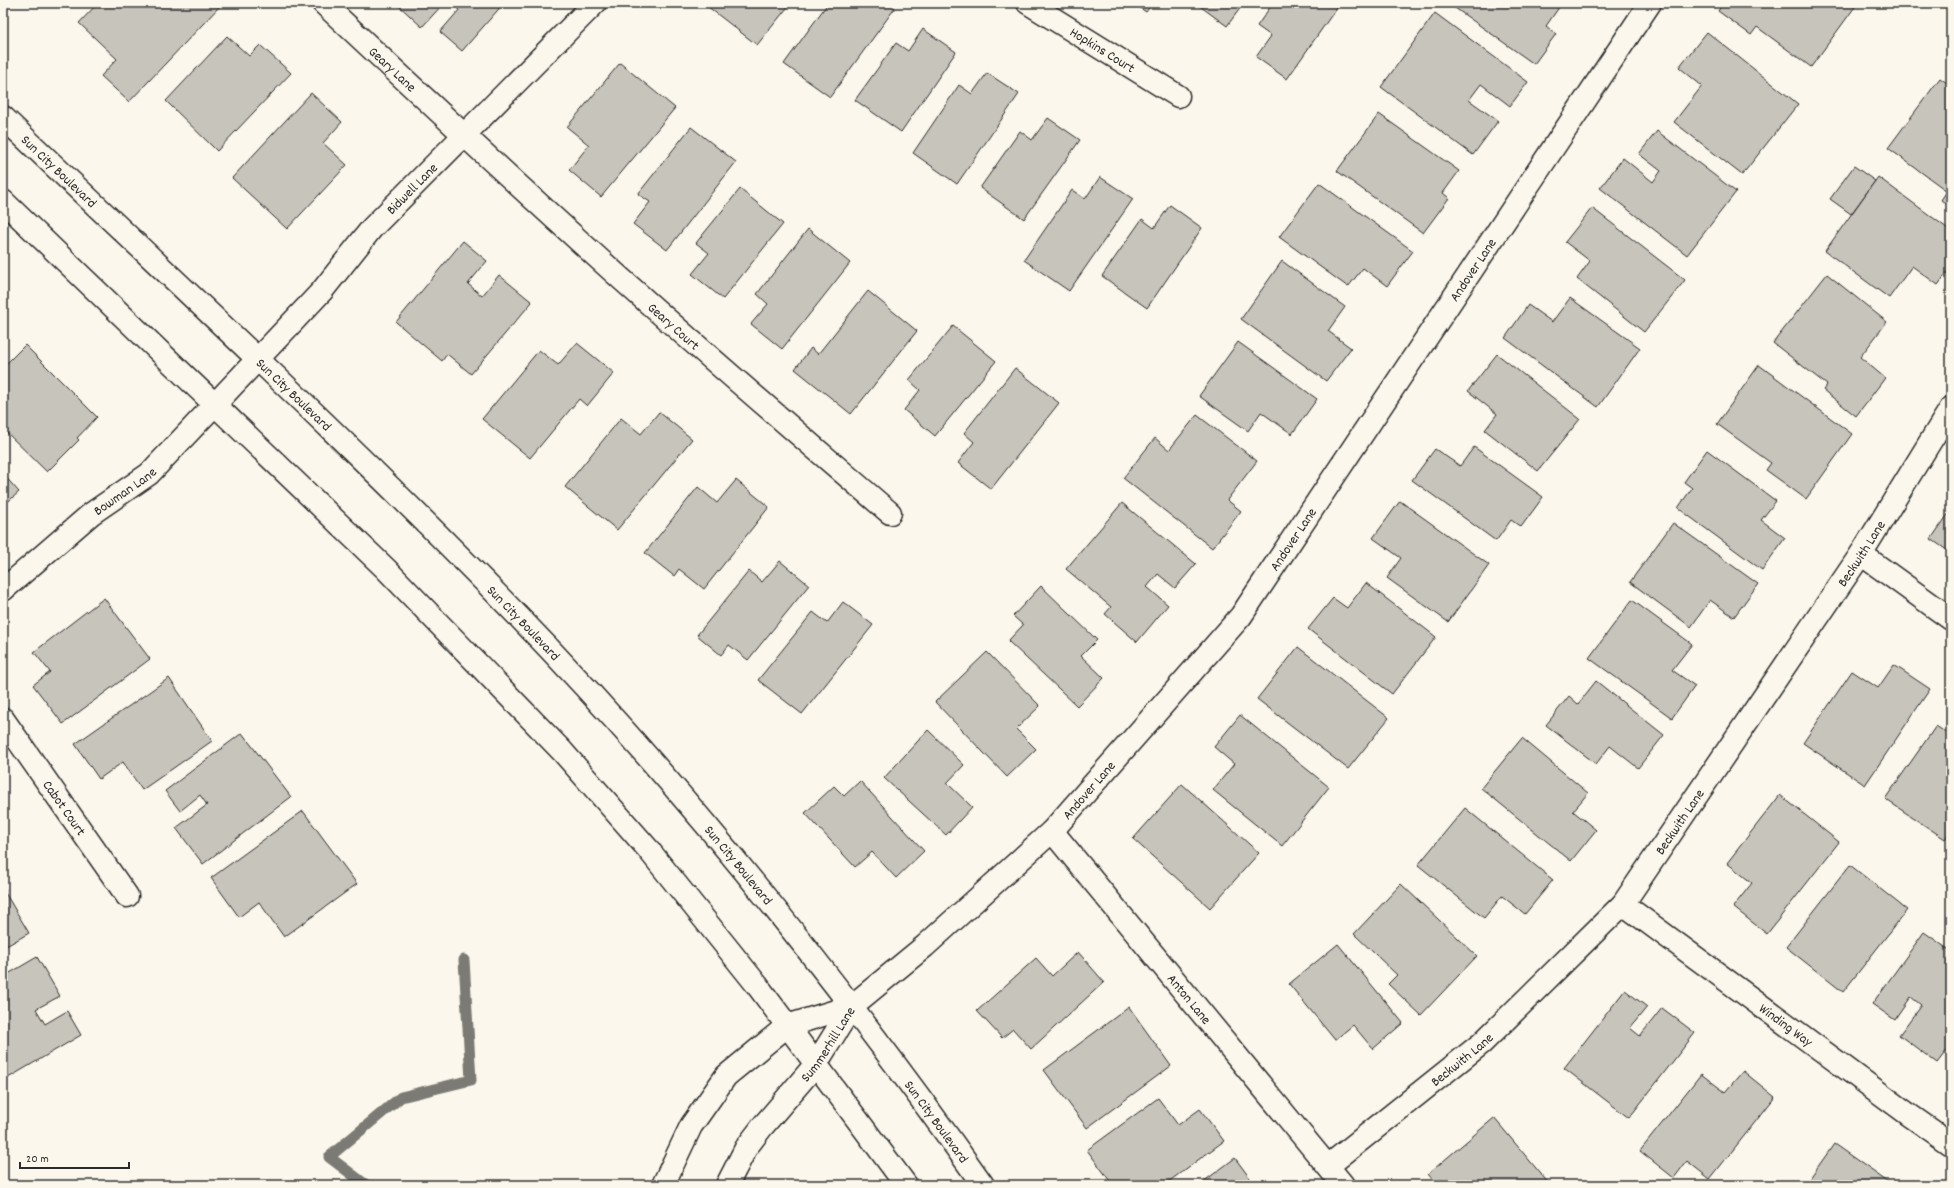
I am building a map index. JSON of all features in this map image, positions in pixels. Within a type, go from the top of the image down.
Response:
[{"type":"street","name":"Geary Lane","points":[[323,3],[463,135]]},
{"type":"street","name":"Bidwell Lane","points":[[237,382],[322,291],[372,228],[594,3]]},
{"type":"street","name":"Hopkins Court","points":[[1028,3],[1178,96]]},
{"type":"street","name":"Andover Lane","points":[[852,1006],[925,946],[1052,831],[1241,616],[1650,3]]},
{"type":"street","name":"Sun City Boulevard","points":[[3,117],[349,446],[519,616],[606,710],[694,811],[793,929],[910,1082],[983,1185]]},
{"type":"street","name":"Geary Court","points":[[463,135],[731,376],[890,513]]},
{"type":"street","points":[[3,201],[386,569],[562,751],[648,849],[787,1026],[906,1185]]},
{"type":"street","name":"Bowman Lane","points":[[3,590],[91,514],[149,474],[237,382]]},
{"type":"street","name":"Beckwith Lane","points":[[1328,1166],[1482,1043],[1623,904],[1861,554],[1951,408]]},
{"type":"street","points":[[1861,554],[1951,619]]},
{"type":"street","name":"Cabot Court","points":[[3,719],[127,896]]},
{"type":"street","name":"Anton Lane","points":[[1052,831],[1343,1185]]},
{"type":"street","name":"Winding Way","points":[[1623,904],[1951,1144]]},
{"type":"street","name":"Summerhill Lane","points":[[663,1185],[691,1126],[726,1076],[787,1026],[852,1006]]},
{"type":"street","name":"Summerhill Lane","points":[[727,1185],[746,1148],[816,1064],[852,1006]]},
{"type":"building","points":[[98,3],[217,3],[220,6],[129,102],[101,76],[117,59],[79,23]]},
{"type":"building","points":[[396,3],[444,3],[422,27]]},
{"type":"building","points":[[451,3],[504,3],[462,51],[440,32],[459,10]]},
{"type":"building","points":[[703,3],[791,3],[757,45]]},
{"type":"building","points":[[828,3],[842,3],[847,7],[850,3],[888,3],[895,8],[830,97],[784,64]]},
{"type":"building","points":[[1133,3],[1153,3],[1146,12]]},
{"type":"building","points":[[1197,3],[1244,3],[1227,26]]},
{"type":"building","points":[[1273,3],[1340,3],[1287,79],[1256,57],[1271,36],[1257,26]]},
{"type":"building","points":[[1448,3],[1562,3],[1546,26],[1556,34],[1534,64]]},
{"type":"building","points":[[1723,3],[1857,4],[1811,67],[1757,27],[1751,35],[1718,11]]},
{"type":"building","points":[[1435,13],[1528,82],[1510,106],[1481,84],[1469,100],[1498,121],[1473,155],[1381,87]]},
{"type":"building","points":[[923,29],[956,52],[901,132],[855,100],[896,43],[908,51]]},
{"type":"building","points":[[1707,32],[1798,104],[1742,175],[1674,122],[1702,86],[1679,67]]},
{"type":"building","points":[[227,36],[249,56],[260,45],[291,73],[217,151],[166,101]]},
{"type":"building","points":[[620,63],[675,108],[601,197],[569,170],[589,145],[567,127]]},
{"type":"building","points":[[987,73],[1019,94],[957,184],[913,153],[959,85],[972,94]]},
{"type":"building","points":[[1940,78],[1951,86],[1951,207],[1941,200],[1947,191],[1888,148]]},
{"type":"building","points":[[311,93],[342,122],[323,143],[347,165],[287,229],[232,178]]},
{"type":"building","points":[[1379,114],[1459,171],[1443,193],[1449,198],[1423,233],[1337,171]]},
{"type":"building","points":[[1048,118],[1080,140],[1024,219],[980,188],[1020,131],[1032,140]]},
{"type":"building","points":[[691,127],[736,162],[667,250],[633,224],[650,202],[638,194]]},
{"type":"building","points":[[1657,131],[1736,192],[1687,255],[1600,188],[1623,158],[1653,182],[1661,171],[1639,154]]},
{"type":"building","points":[[1854,166],[1875,181],[1851,214],[1830,199]]},
{"type":"building","points":[[1100,177],[1133,199],[1069,291],[1024,260],[1072,190],[1085,199]]},
{"type":"building","points":[[1878,177],[1951,231],[1951,267],[1938,285],[1912,266],[1889,298],[1825,251]]},
{"type":"building","points":[[1319,183],[1413,251],[1387,286],[1363,268],[1348,287],[1279,237]]},
{"type":"building","points":[[740,189],[783,224],[723,299],[692,274],[709,253],[696,243]]},
{"type":"building","points":[[1170,205],[1202,228],[1147,308],[1102,276],[1142,219],[1154,228]]},
{"type":"building","points":[[1592,208],[1685,280],[1644,332],[1577,279],[1590,261],[1565,242]]},
{"type":"building","points":[[808,229],[850,263],[782,349],[751,324],[768,304],[757,294]]},
{"type":"building","points":[[463,241],[487,261],[468,284],[482,296],[499,275],[532,302],[471,374],[447,354],[442,361],[396,322]]},
{"type":"building","points":[[1282,261],[1345,307],[1328,331],[1351,348],[1326,381],[1241,319]]},
{"type":"building","points":[[1827,274],[1887,322],[1860,357],[1885,378],[1856,416],[1823,390],[1827,385],[1773,343]]},
{"type":"building","points":[[868,291],[917,331],[851,414],[795,369],[811,348],[818,354]]},
{"type":"building","points":[[1570,298],[1640,348],[1598,407],[1505,338],[1528,305],[1552,322]]},
{"type":"building","points":[[953,326],[996,361],[935,436],[904,410],[920,390],[909,380]]},
{"type":"building","points":[[1238,342],[1317,399],[1292,434],[1261,412],[1248,431],[1199,396]]},
{"type":"building","points":[[577,343],[614,373],[587,406],[579,399],[530,458],[482,419],[539,350],[558,365]]},
{"type":"building","points":[[25,345],[97,417],[77,438],[79,440],[47,472],[3,429],[3,367]]},
{"type":"building","points":[[1497,354],[1580,419],[1538,471],[1485,430],[1497,414],[1468,391]]},
{"type":"building","points":[[1759,365],[1852,434],[1806,499],[1766,470],[1771,463],[1717,424]]},
{"type":"building","points":[[1015,368],[1059,403],[991,489],[958,463],[974,442],[964,433]]},
{"type":"building","points":[[659,412],[692,439],[617,530],[565,487],[621,418],[641,434]]},
{"type":"building","points":[[1197,415],[1257,461],[1227,500],[1241,511],[1212,548],[1123,478],[1155,438],[1169,450]]},
{"type":"building","points":[[1474,447],[1543,497],[1521,527],[1511,520],[1496,541],[1412,480],[1435,449],[1460,466]]},
{"type":"building","points":[[1707,450],[1776,501],[1761,520],[1785,538],[1762,570],[1678,508],[1692,488],[1684,482]]},
{"type":"building","points":[[3,474],[19,492],[3,506]]},
{"type":"building","points":[[736,480],[769,507],[704,589],[679,569],[674,576],[645,553],[698,487],[717,503]]},
{"type":"building","points":[[1400,501],[1489,565],[1448,622],[1387,578],[1401,558],[1373,538]]},
{"type":"building","points":[[1122,503],[1196,564],[1175,588],[1158,574],[1147,587],[1168,605],[1137,642],[1105,614],[1111,607],[1066,569]]},
{"type":"building","points":[[1951,510],[1951,553],[1931,539]]},
{"type":"building","points":[[1673,523],[1758,584],[1734,617],[1710,600],[1691,627],[1630,582]]},
{"type":"building","points":[[780,561],[809,585],[748,660],[729,645],[721,655],[697,635],[749,571],[762,582]]},
{"type":"building","points":[[1366,583],[1436,637],[1392,694],[1308,629],[1333,598],[1347,608]]},
{"type":"building","points":[[1041,586],[1097,640],[1081,656],[1104,678],[1077,706],[1008,641],[1023,625],[1013,616]]},
{"type":"building","points":[[104,598],[150,659],[63,724],[33,685],[50,672],[34,652]]},
{"type":"building","points":[[1632,600],[1692,644],[1672,670],[1695,686],[1672,718],[1589,658]]},
{"type":"building","points":[[843,602],[873,625],[802,714],[758,680],[813,612],[827,623]]},
{"type":"building","points":[[1298,647],[1389,718],[1348,769],[1257,699]]},
{"type":"building","points":[[987,652],[1040,706],[1016,729],[1036,749],[1007,777],[935,702]]},
{"type":"building","points":[[1894,665],[1930,689],[1865,785],[1803,743],[1852,671],[1878,688]]},
{"type":"building","points":[[169,678],[212,741],[142,790],[123,762],[99,779],[75,744]]},
{"type":"building","points":[[1596,681],[1664,735],[1638,768],[1610,746],[1596,764],[1546,725],[1569,696],[1578,704]]},
{"type":"building","points":[[1240,715],[1329,787],[1282,846],[1213,790],[1234,764],[1214,747]]},
{"type":"building","points":[[1936,726],[1951,736],[1951,830],[1945,839],[1885,799]]},
{"type":"building","points":[[928,730],[964,765],[947,783],[972,807],[946,835],[884,778]]},
{"type":"building","points":[[242,733],[291,797],[203,864],[176,828],[207,805],[200,795],[180,811],[165,791]]},
{"type":"building","points":[[1522,738],[1588,793],[1573,811],[1596,830],[1571,861],[1481,788]]},
{"type":"building","points":[[860,781],[924,851],[896,878],[872,852],[855,867],[805,813],[834,786],[844,796]]},
{"type":"building","points":[[1182,784],[1259,853],[1210,908],[1133,839]]},
{"type":"building","points":[[1780,795],[1839,842],[1767,934],[1733,907],[1752,883],[1727,863]]},
{"type":"building","points":[[1465,808],[1553,880],[1525,914],[1502,896],[1484,918],[1418,865]]},
{"type":"building","points":[[303,811],[357,884],[284,937],[259,902],[239,917],[211,878]]},
{"type":"building","points":[[1850,865],[1907,910],[1843,992],[1786,947]]},
{"type":"building","points":[[1401,884],[1477,956],[1421,1015],[1388,984],[1397,975],[1354,934]]},
{"type":"building","points":[[3,886],[6,891],[4,891],[29,933],[3,948]]},
{"type":"building","points":[[1924,932],[1948,949],[1951,944],[1951,1045],[1937,1063],[1899,1035],[1921,1005],[1911,997],[1895,1020],[1872,1004]]},
{"type":"building","points":[[1338,944],[1403,1023],[1373,1049],[1353,1025],[1335,1040],[1289,984]]},
{"type":"building","points":[[1078,952],[1104,982],[1031,1049],[1013,1029],[1002,1038],[977,1011],[1036,958],[1052,976]]},
{"type":"building","points":[[37,957],[60,996],[36,1009],[45,1024],[67,1011],[81,1035],[3,1081],[3,977]]},
{"type":"building","points":[[1625,990],[1647,1007],[1630,1028],[1640,1036],[1662,1008],[1695,1033],[1629,1118],[1564,1068]]},
{"type":"building","points":[[1129,1007],[1171,1066],[1087,1128],[1044,1070]]},
{"type":"building","points":[[1743,1071],[1775,1097],[1710,1179],[1687,1161],[1674,1178],[1640,1151],[1701,1074],[1725,1092]]},
{"type":"building","points":[[1158,1098],[1178,1125],[1200,1109],[1224,1141],[1164,1185],[1113,1185],[1087,1150]]},
{"type":"building","points":[[1494,1118],[1550,1185],[1437,1185],[1428,1174]]},
{"type":"building","points":[[1834,1144],[1892,1185],[1805,1185]]},
{"type":"building","points":[[1235,1158],[1255,1185],[1199,1185]]},
{"type":"waterway","points":[[366,1185],[329,1157],[401,1097],[471,1080],[464,960]]}]
